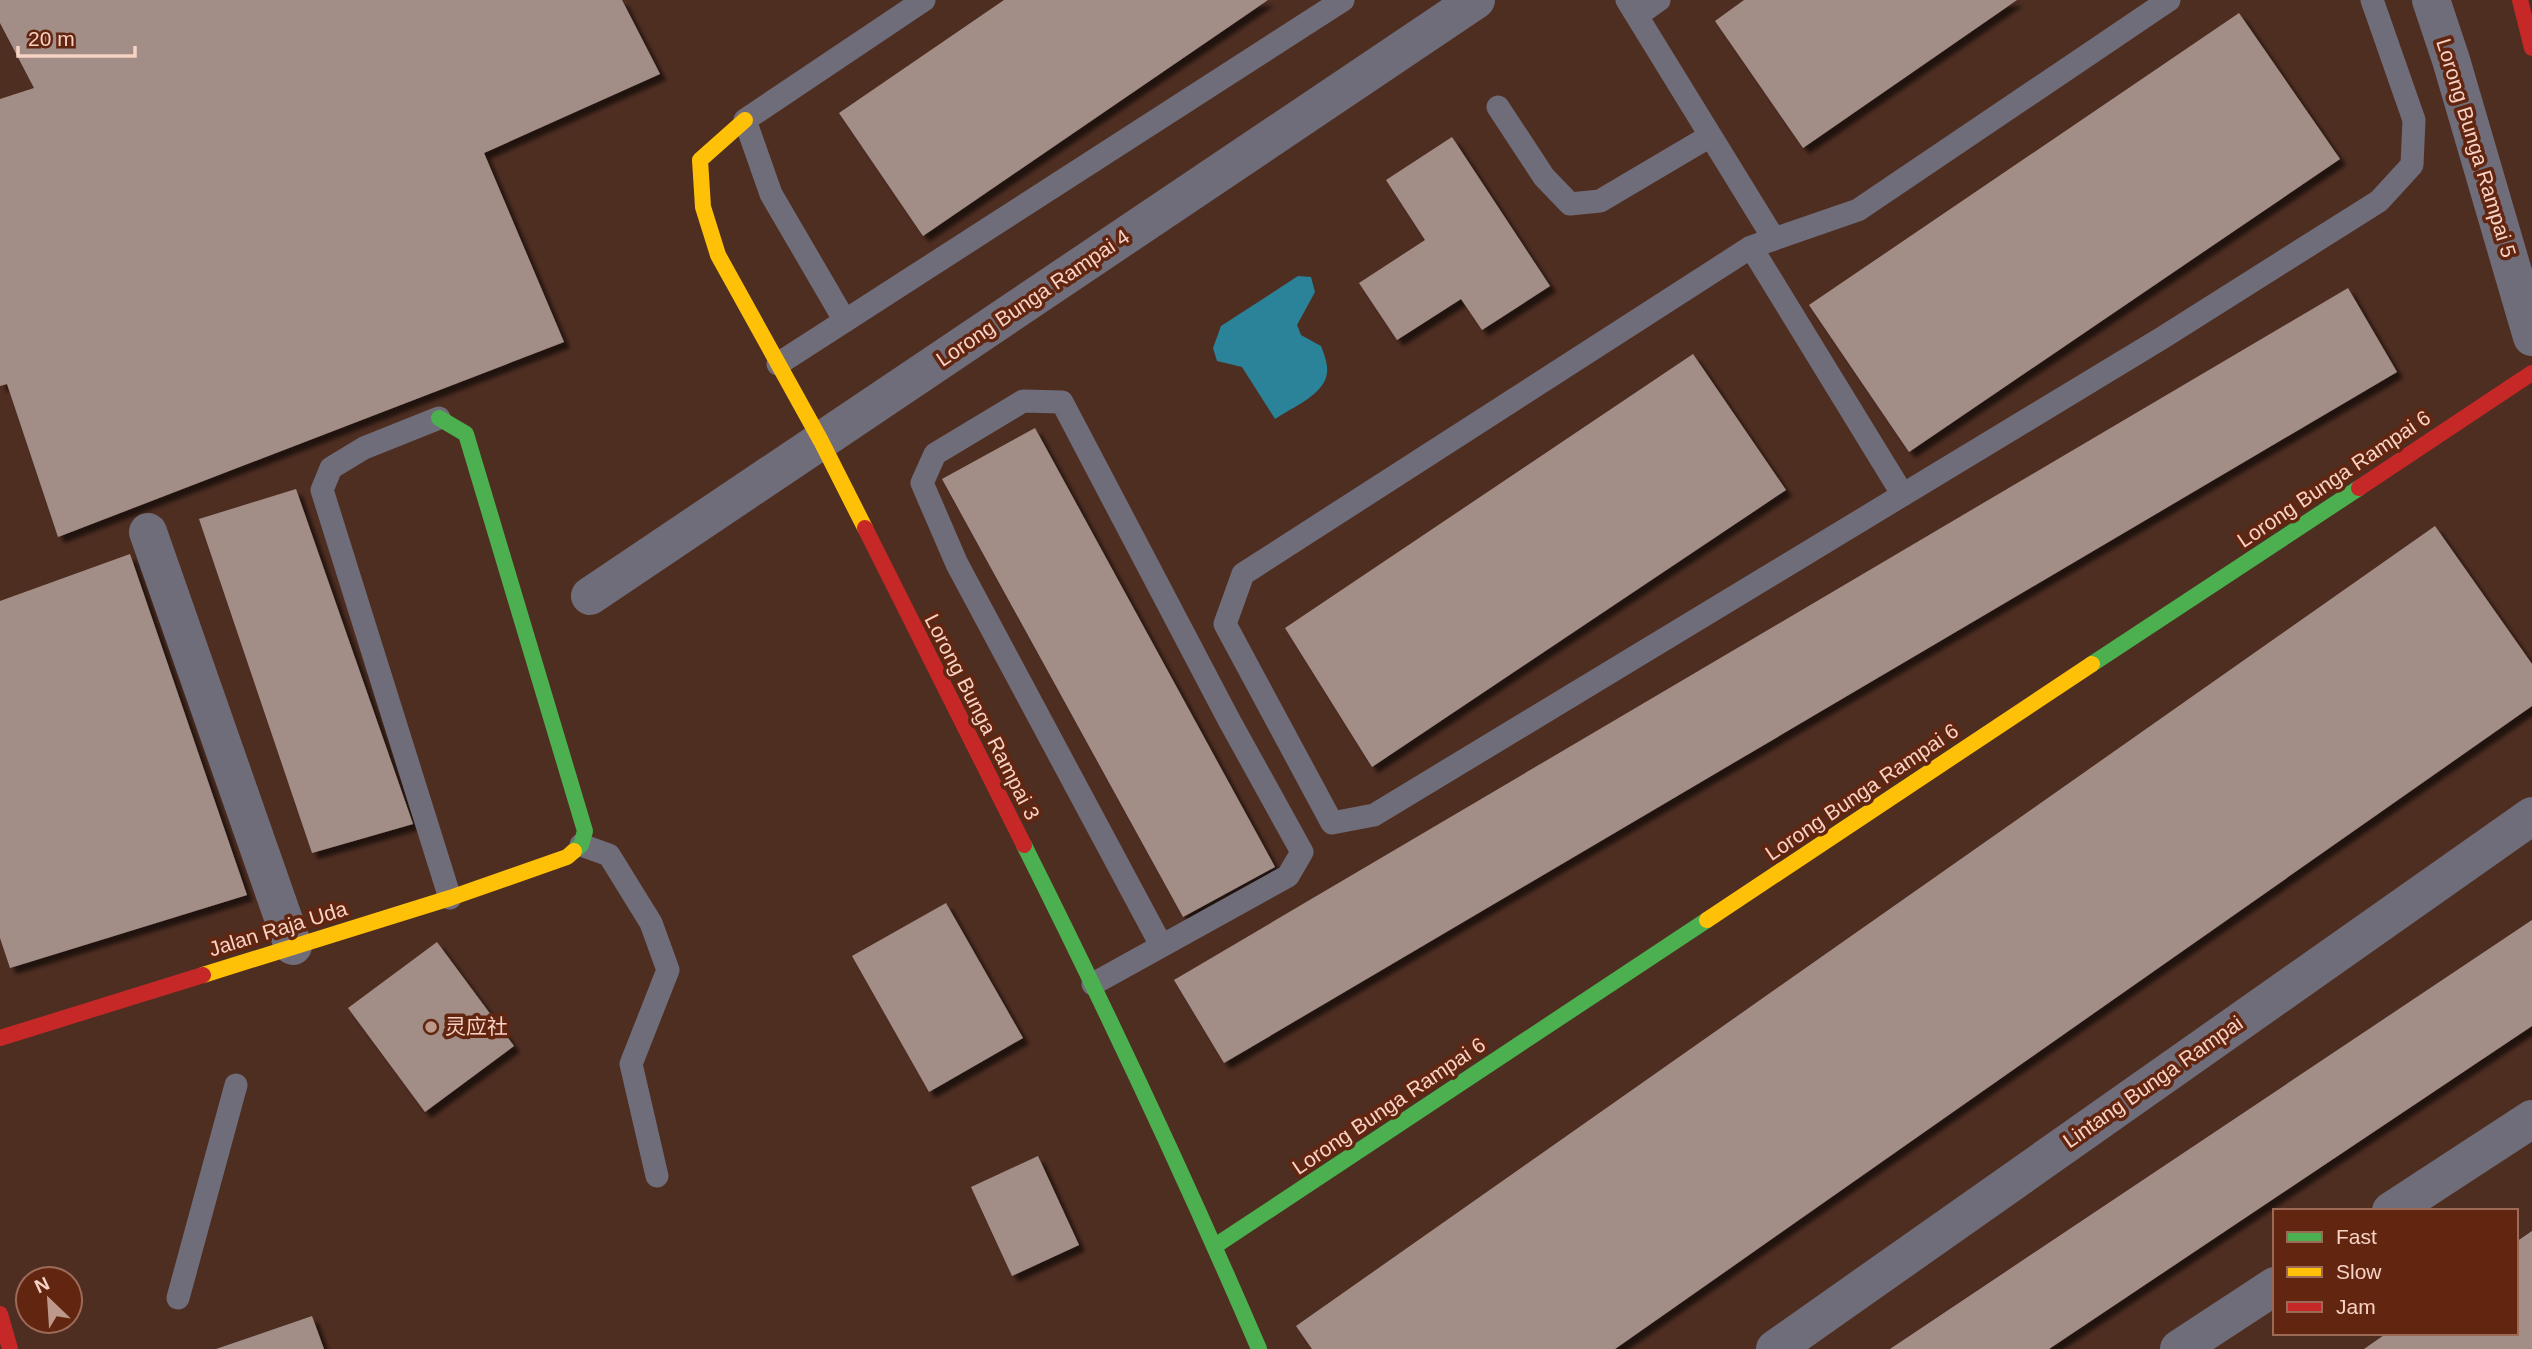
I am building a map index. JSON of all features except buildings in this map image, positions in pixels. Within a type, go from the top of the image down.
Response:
[{"type":"street","name":"Lorong Bunga Rampai 4","points":[[590,596],[1476,0]]},
{"type":"street","name":"Lorong Bunga Rampai 5","points":[[2431,0],[2532,337]]},
{"type":"street","points":[[2520,0],[2532,48]]},
{"type":"street","name":"Lorong Bunga Rampai 3","points":[[745,120],[700,160],[703,206],[718,255],[821,441],[1093,984],[1215,1247],[1259,1349]]},
{"type":"street","name":"Lorong Bunga Rampai 6","points":[[1215,1247],[2532,373]]},
{"type":"street","points":[[439,418],[466,434],[471,447],[584,831],[574,851]]},
{"type":"street","points":[[148,532],[293,946]]},
{"type":"street","name":"Lintang Bunga Rampai","points":[[1775,1349],[2532,816]]},
{"type":"street","name":"Jalan Raja Uda","points":[[2,1032],[450,898],[574,851]]},
{"type":"street","points":[[2394,1209],[2532,1119]]},
{"type":"street","points":[[2179,1349],[2273,1287]]},
{"type":"street","points":[[0,1314],[10,1349]]},
{"type":"lane","points":[[845,321],[771,194],[745,120],[924,0]]},
{"type":"lane","points":[[778,364],[1343,0]]},
{"type":"lane","points":[[1659,0],[1632,8],[1774,239]]},
{"type":"lane","points":[[2169,0],[1858,211],[1751,247],[1243,574],[1225,624],[1332,823],[1374,816],[2162,338],[2379,201],[2412,165],[2414,120],[2372,0]]},
{"type":"lane","points":[[1498,107],[1544,177],[1570,204],[1600,201],[1710,135]]},
{"type":"lane","points":[[1751,247],[1903,495]]},
{"type":"lane","points":[[1093,984],[1288,876],[1302,852],[1229,720],[1062,402],[1023,401],[935,454],[922,483],[957,564],[1161,945]]},
{"type":"lane","points":[[439,418],[364,448],[331,468],[322,491],[450,898]]},
{"type":"lane","points":[[574,851],[610,855],[651,923],[668,971],[631,1064],[657,1176]]},
{"type":"lane","points":[[178,1298],[236,1085]]},
{"type":"water","points":[[1298,276],[1311,277],[1315,292],[1297,325],[1301,335],[1321,346],[1327,372],[1321,387],[1314,394],[1275,419],[1242,367],[1217,361],[1213,348],[1221,326]]},
{"type":"traffic: fast","points":[[439,418],[466,434],[585,831],[581,845],[574,851]]},
{"type":"traffic: fast","points":[[2092,664],[2359,488]]},
{"type":"traffic: fast","points":[[1024,845],[1145,1096],[1259,1349]]},
{"type":"traffic: fast","points":[[1215,1246],[1707,920]]},
{"type":"traffic: slow","points":[[745,120],[700,160],[703,207],[718,255],[821,441],[865,528]]},
{"type":"traffic: slow","points":[[1707,920],[2092,664]]},
{"type":"traffic: slow","points":[[203,975],[450,898],[567,857],[574,851]]},
{"type":"traffic: jam","points":[[2520,0],[2532,48]]},
{"type":"traffic: jam","points":[[2359,488],[2532,373]]},
{"type":"traffic: jam","points":[[865,528],[1024,845]]},
{"type":"traffic: jam","points":[[0,1038],[203,975]]},
{"type":"traffic: jam","points":[[0,1314],[10,1349]]},
{"type":"place","name":"灵应社","points":[[431,1027]]}]
